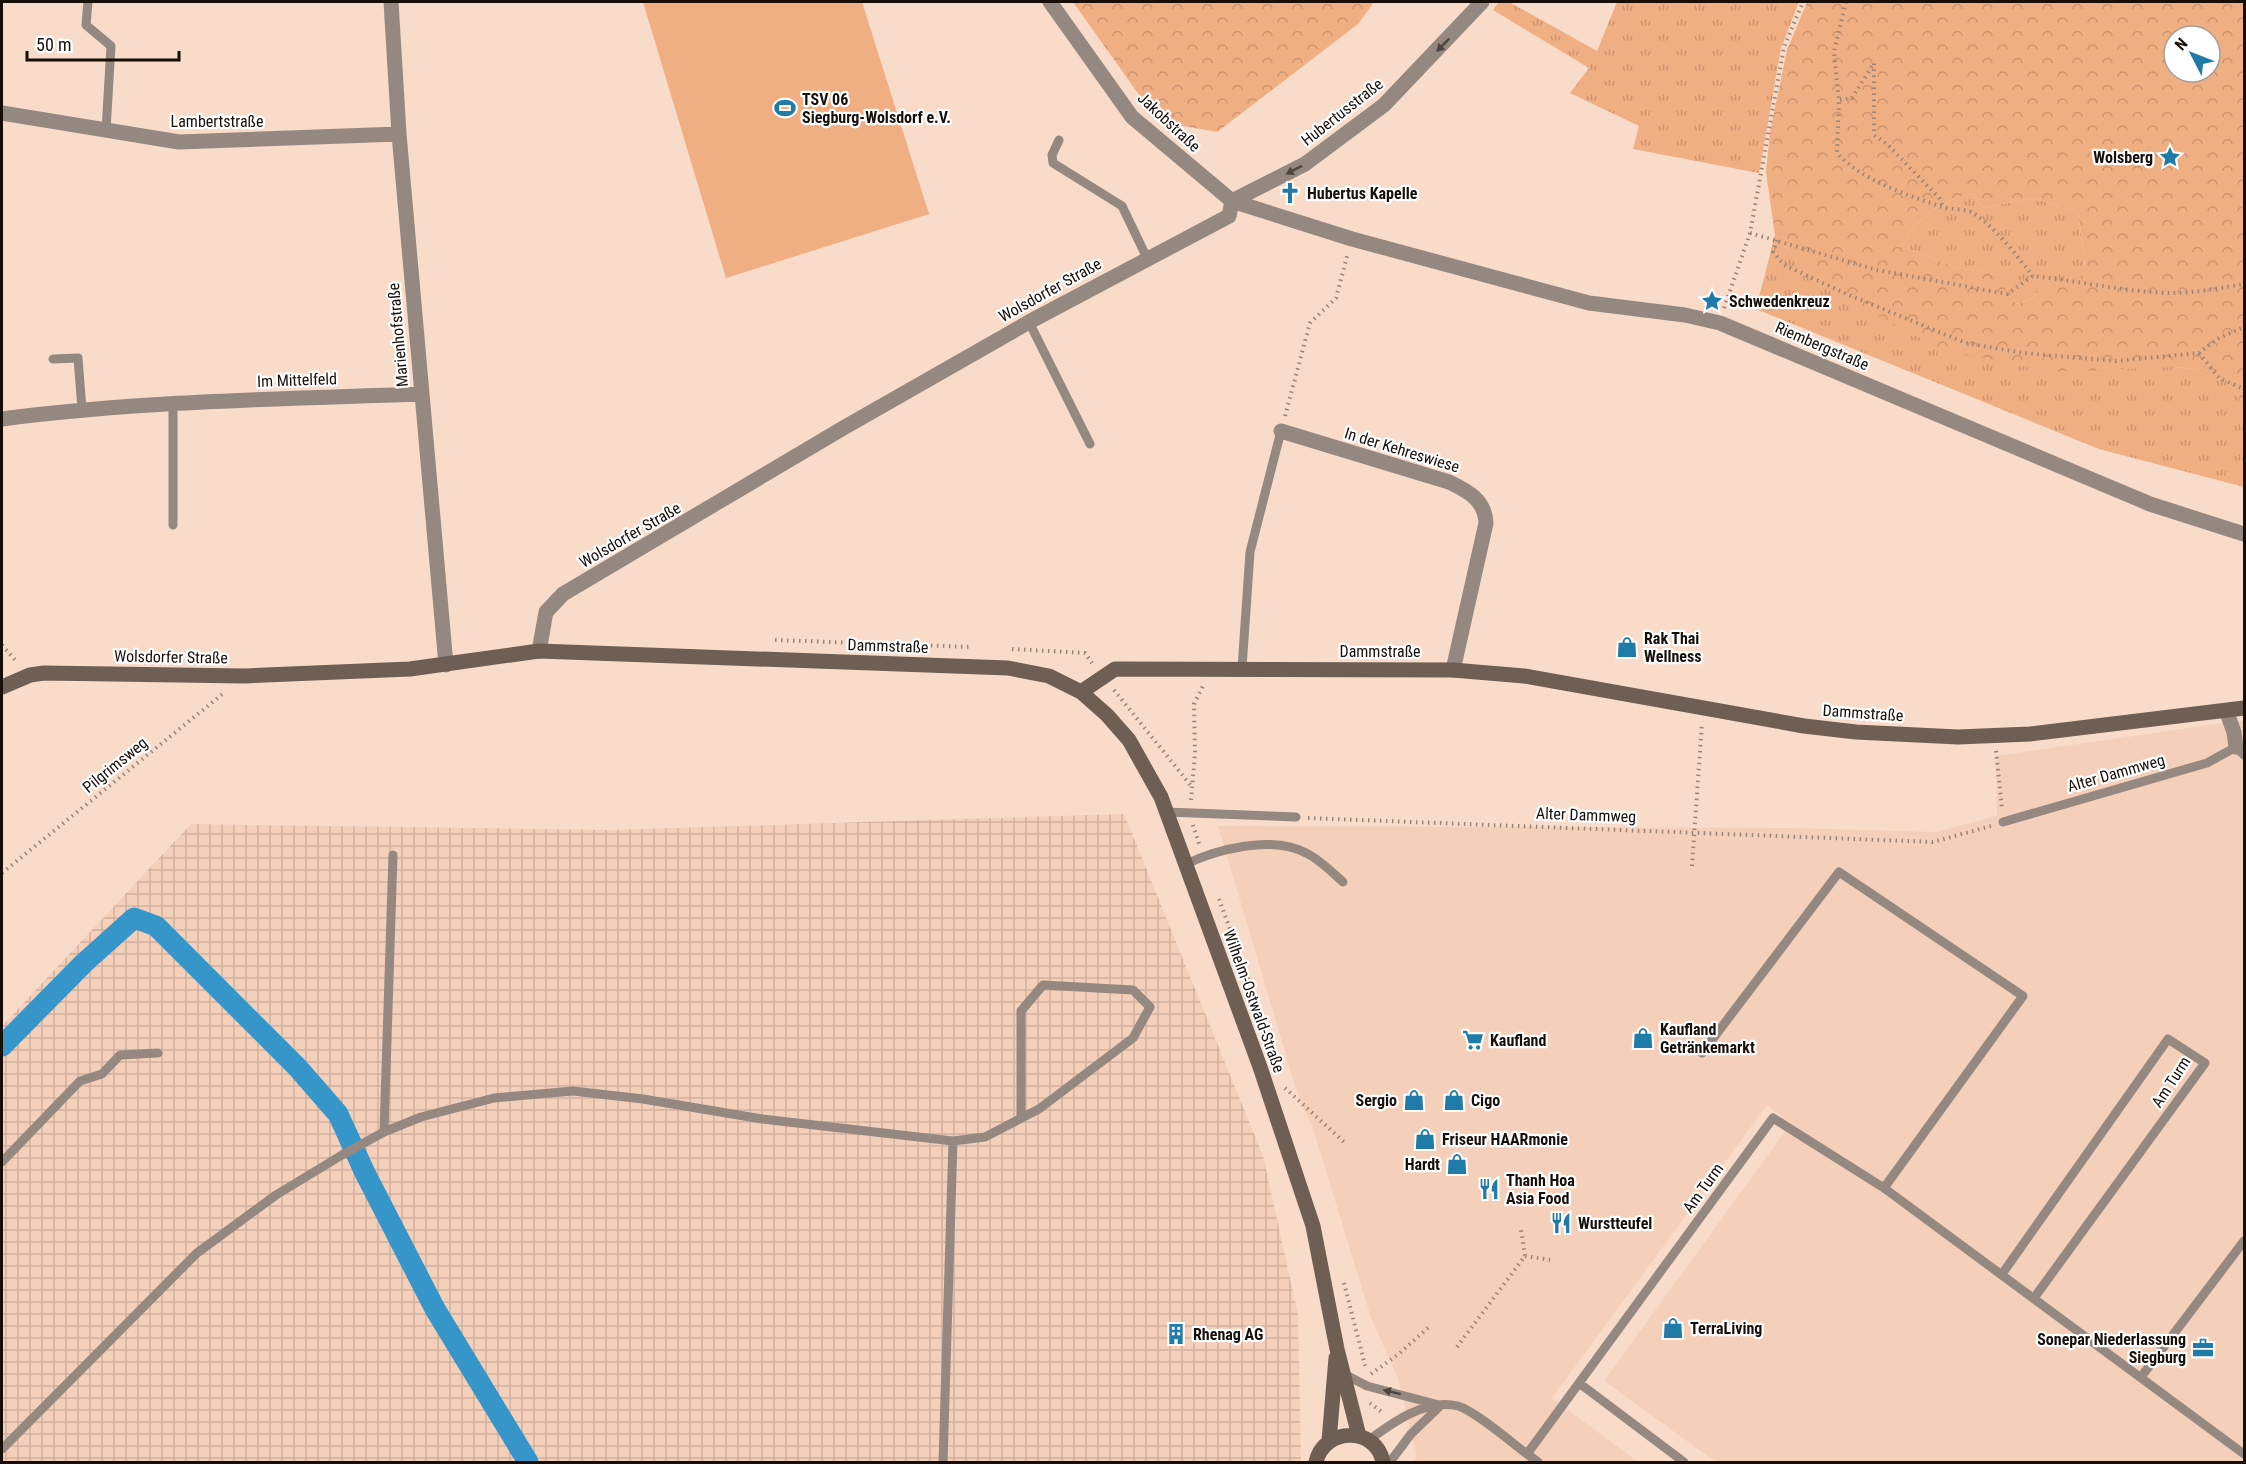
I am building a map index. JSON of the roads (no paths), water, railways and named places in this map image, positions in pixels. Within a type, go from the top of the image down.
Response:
[{"type":"street","name":"Marienhofstraße","points":[[391,2],[399,134],[446,665]]},
{"type":"street","name":"Jakobstraße","points":[[1050,2],[1132,117],[1232,201]]},
{"type":"street","name":"Hubertusstraße","points":[[1232,201],[1305,164],[1384,105],[1482,2]]},
{"type":"street","name":"Lambertstraße","points":[[2,113],[179,141],[399,134]]},
{"type":"street","name":"Riembergstraße","points":[[1232,201],[1352,239],[1588,303],[1685,315],[1720,323],[2150,504],[2244,534]]},
{"type":"street","name":"Wolsdorfer Straße","points":[[2,687],[30,675],[44,673],[244,676],[410,669],[539,651],[546,612],[563,594],[845,427],[1029,322],[1229,216],[1232,201]]},
{"type":"street","name":"Im Mittelfeld","points":[[2,419],[82,409],[173,403],[421,394]]},
{"type":"street","name":"In der Kehreswiese","points":[[1281,431],[1449,482],[1470,492],[1481,504],[1486,512],[1486,524],[1454,670]]},
{"type":"street","name":"Dammstraße","points":[[539,651],[1008,668],[1049,676],[1081,692],[1115,669],[1454,670],[1524,676],[1804,726],[1856,732],[2030,734],[2227,712],[2244,708]]},
{"type":"street","name":"Wilhelm-Ostwald-Straße","points":[[1081,692],[1107,715],[1129,740],[1167,812],[1184,865],[1260,1067],[1313,1226],[1337,1349],[1364,1438],[1377,1448],[1383,1462]]},
{"type":"street","points":[[2227,712],[2240,751]]},
{"type":"street","name":"Wilhelm-Ostwald-Straße","points":[[1329,1441],[1337,1349]]},
{"type":"street","points":[[1316,1462],[1322,1448],[1338,1436],[1364,1438]]},
{"type":"lane","points":[[88,2],[86,25],[111,46],[106,130]]},
{"type":"lane","points":[[1059,140],[1052,155],[1053,163],[1122,206],[1147,258]]},
{"type":"lane","points":[[1029,322],[1090,444]]},
{"type":"lane","points":[[53,359],[78,358],[82,409]]},
{"type":"lane","points":[[173,403],[173,525]]},
{"type":"lane","points":[[1242,668],[1250,552],[1281,431]]},
{"type":"lane","name":"Alter Dammweg","points":[[2003,822],[2207,763],[2240,751]]},
{"type":"lane","points":[[1167,812],[1296,817]]},
{"type":"lane","points":[[1184,865],[1223,850],[1264,844],[1306,852],[1343,882]]},
{"type":"lane","points":[[384,1132],[393,855]]},
{"type":"lane","points":[[1702,1053],[1839,872],[2023,996],[1884,1188]]},
{"type":"lane","points":[[2,1449],[196,1253],[276,1195],[342,1155],[384,1132],[421,1117],[494,1098],[573,1091],[643,1099],[762,1119],[953,1141],[985,1137],[1039,1109],[1133,1038],[1150,1007],[1133,990],[1043,985],[1021,1011],[1021,1117]]},
{"type":"lane","name":"Am Turm","points":[[2002,1274],[2168,1039],[2205,1063],[2034,1298]]},
{"type":"lane","points":[[2,1162],[80,1081],[102,1074],[120,1055],[158,1053]]},
{"type":"lane","name":"Am Turm","points":[[1527,1454],[1773,1118],[1884,1188],[2244,1454]]},
{"type":"lane","points":[[944,1462],[953,1141]]},
{"type":"lane","points":[[2141,1377],[2244,1241]]},
{"type":"lane","points":[[1344,1374],[1367,1386],[1441,1406]]},
{"type":"lane","points":[[1579,1383],[1684,1462]]},
{"type":"lane","points":[[1390,1462],[1411,1434],[1441,1406]]},
{"type":"lane","points":[[1364,1438],[1394,1421],[1426,1408],[1458,1407],[1538,1462]]},
{"type":"waterway","points":[[2,1046],[84,963],[134,918],[156,926],[298,1068],[338,1114],[365,1173],[435,1309],[528,1462]]},
{"type":"place","name":"TSV 06 Siegburg-Wolsdorf e.V.","points":[[785,108]]},
{"type":"place","name":"Wolsberg","points":[[2170,157]]},
{"type":"place","name":"Hubertus Kapelle","points":[[1290,193]]},
{"type":"place","name":"Schwedenkreuz","points":[[1712,301]]},
{"type":"place","name":"Rak Thai Wellness","points":[[1627,647]]},
{"type":"place","name":"Kaufland Getränkemarkt","points":[[1643,1038]]},
{"type":"place","name":"Kaufland","points":[[1473,1040]]},
{"type":"place","name":"Sergio","points":[[1414,1100]]},
{"type":"place","name":"Cigo","points":[[1454,1100]]},
{"type":"place","name":"Friseur HAARmonie","points":[[1425,1139]]},
{"type":"place","name":"Hardt","points":[[1457,1164]]},
{"type":"place","name":"Thanh Hoa Asia Food","points":[[1489,1189]]},
{"type":"place","name":"Wurstteufel","points":[[1561,1223]]},
{"type":"place","name":"TerraLiving","points":[[1673,1328]]},
{"type":"place","name":"Rhenag AG","points":[[1176,1334]]},
{"type":"place","name":"Sonepar Niederlassung Siegburg","points":[[2203,1348]]}]
